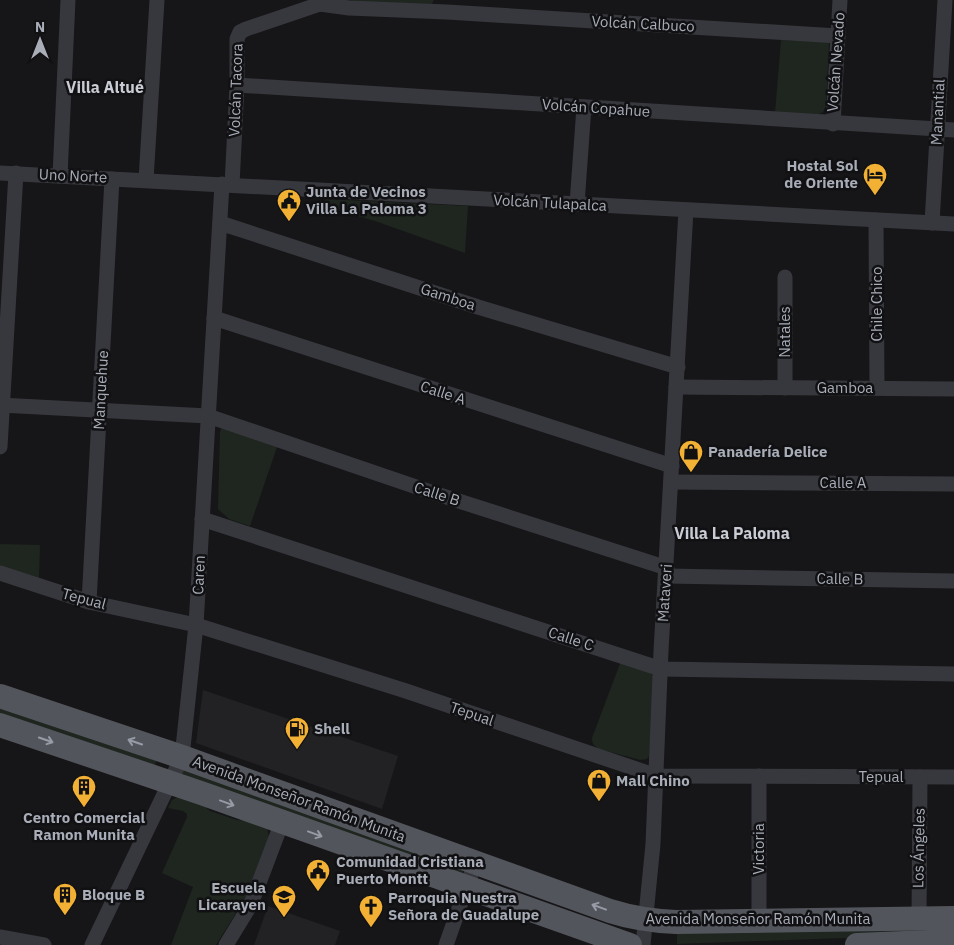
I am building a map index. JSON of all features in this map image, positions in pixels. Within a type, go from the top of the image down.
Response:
[{"type":"main road","name":"Avenida Monseñor Ramón Munita","points":[[0,696],[182,757],[617,913],[646,920],[676,922],[954,918]]},
{"type":"main road","name":"Avenida Monseñor Ramón Munita","points":[[0,724],[630,945]]},
{"type":"main road","name":"Avenida Monseñor Ramón Munita","points":[[857,945],[954,941]]},
{"type":"street","points":[[60,176],[68,0]]},
{"type":"street","points":[[146,180],[157,0]]},
{"type":"street","name":"Volcán Nevado","points":[[832,124],[840,0]]},
{"type":"street","name":"Manantial","points":[[932,223],[937,130],[948,28],[945,0]]},
{"type":"street","name":"Volcán Calbuco","points":[[326,2],[349,8],[444,6],[838,36]]},
{"type":"street","name":"Volcán Tacora","points":[[227,185],[238,85],[236,39],[240,32],[246,29],[326,2]]},
{"type":"street","name":"Volcán Copahue","points":[[238,85],[832,124],[954,130]]},
{"type":"street","points":[[577,204],[584,107]]},
{"type":"street","name":"Uno Norte","points":[[0,173],[146,180]]},
{"type":"street","points":[[0,448],[16,173]]},
{"type":"street","name":"Manquehue","points":[[89,602],[112,178]]},
{"type":"street","name":"Volcán Tulapalca","points":[[146,180],[954,224]]},
{"type":"street","name":"Caren","points":[[92,945],[182,757],[196,625],[220,223],[227,185]]},
{"type":"street","name":"Mataveri","points":[[642,945],[653,844],[660,669],[667,572],[686,210]]},
{"type":"street","name":"Chile Chico","points":[[876,220],[877,388]]},
{"type":"street","name":"Gamboa","points":[[220,223],[478,306],[678,367]]},
{"type":"street","name":"Natales","points":[[785,277],[785,388]]},
{"type":"street","name":"Calle A","points":[[214,318],[672,466]]},
{"type":"street","name":"Gamboa","points":[[676,387],[954,389]]},
{"type":"street","name":"Calle B","points":[[1,405],[208,416],[667,572],[954,581]]},
{"type":"street","name":"Calle A","points":[[671,482],[954,484]]},
{"type":"street","name":"Calle C","points":[[202,518],[660,669],[954,674]]},
{"type":"street","name":"Tepual","points":[[0,574],[89,602],[196,625],[406,691],[657,776],[954,777]]},
{"type":"street","name":"Victoria","points":[[759,776],[759,921]]},
{"type":"street","name":"Los Ángeles","points":[[919,919],[920,777]]},
{"type":"street","points":[[226,945],[250,904],[282,822]]},
{"type":"street","points":[[446,945],[476,863]]},
{"type":"street","points":[[0,938],[44,945]]},
{"type":"shaded area","points":[[350,0],[434,0],[431,5],[350,3]]},
{"type":"shaded area","points":[[781,40],[829,43],[826,106],[823,112],[817,115],[775,113]]},
{"type":"shaded area","points":[[325,199],[468,206],[465,253],[375,221],[323,206]]},
{"type":"shaded area","points":[[222,427],[277,447],[250,526],[229,519],[218,509],[220,432]]},
{"type":"shaded area","points":[[0,544],[40,545],[39,578],[1,566]]},
{"type":"shaded area","points":[[621,661],[646,669],[655,680],[649,756],[647,759],[640,760],[599,749],[592,742]]},
{"type":"shaded area","name":"Shell","points":[[203,690],[398,756],[382,809],[196,743]]},
{"type":"shaded area","points":[[0,703],[157,758],[154,768],[0,717]]},
{"type":"shaded area","points":[[181,768],[464,866],[462,876],[231,796],[179,773]]},
{"type":"shaded area","points":[[181,795],[198,800],[210,811],[237,820],[258,821],[267,827],[269,838],[245,899],[216,945],[171,945],[193,887],[162,873],[187,817],[187,814],[183,811],[168,808],[172,800]]},
{"type":"shaded area","name":"Escuela Licarayen","points":[[268,906],[340,931],[335,945],[254,945]]},
{"type":"shaded area","points":[[910,928],[954,934],[677,944],[677,931]]},
{"type":"place","name":"Hostal Sol de Oriente","points":[[875,196]]},
{"type":"place","name":"Junta de Vecinos Villa La Paloma 3","points":[[289,222]]},
{"type":"place","name":"Panadería Delice","points":[[691,473]]},
{"type":"place","name":"Shell","points":[[297,750]]},
{"type":"place","name":"Mall Chino","points":[[599,802]]},
{"type":"place","name":"Centro Comercial Ramon Munita","points":[[84,808]]},
{"type":"place","name":"Comunidad Cristiana Puerto Montt","points":[[318,892]]},
{"type":"place","name":"Bloque B","points":[[65,916]]},
{"type":"place","name":"Escuela Licarayen","points":[[284,918]]},
{"type":"place","name":"Parroquia Nuestra Señora de Guadalupe","points":[[371,928]]},
{"type":"district","name":"Villa Altué","points":[[105,87]]},
{"type":"district","name":"Villa La Paloma","points":[[732,533]]}]
